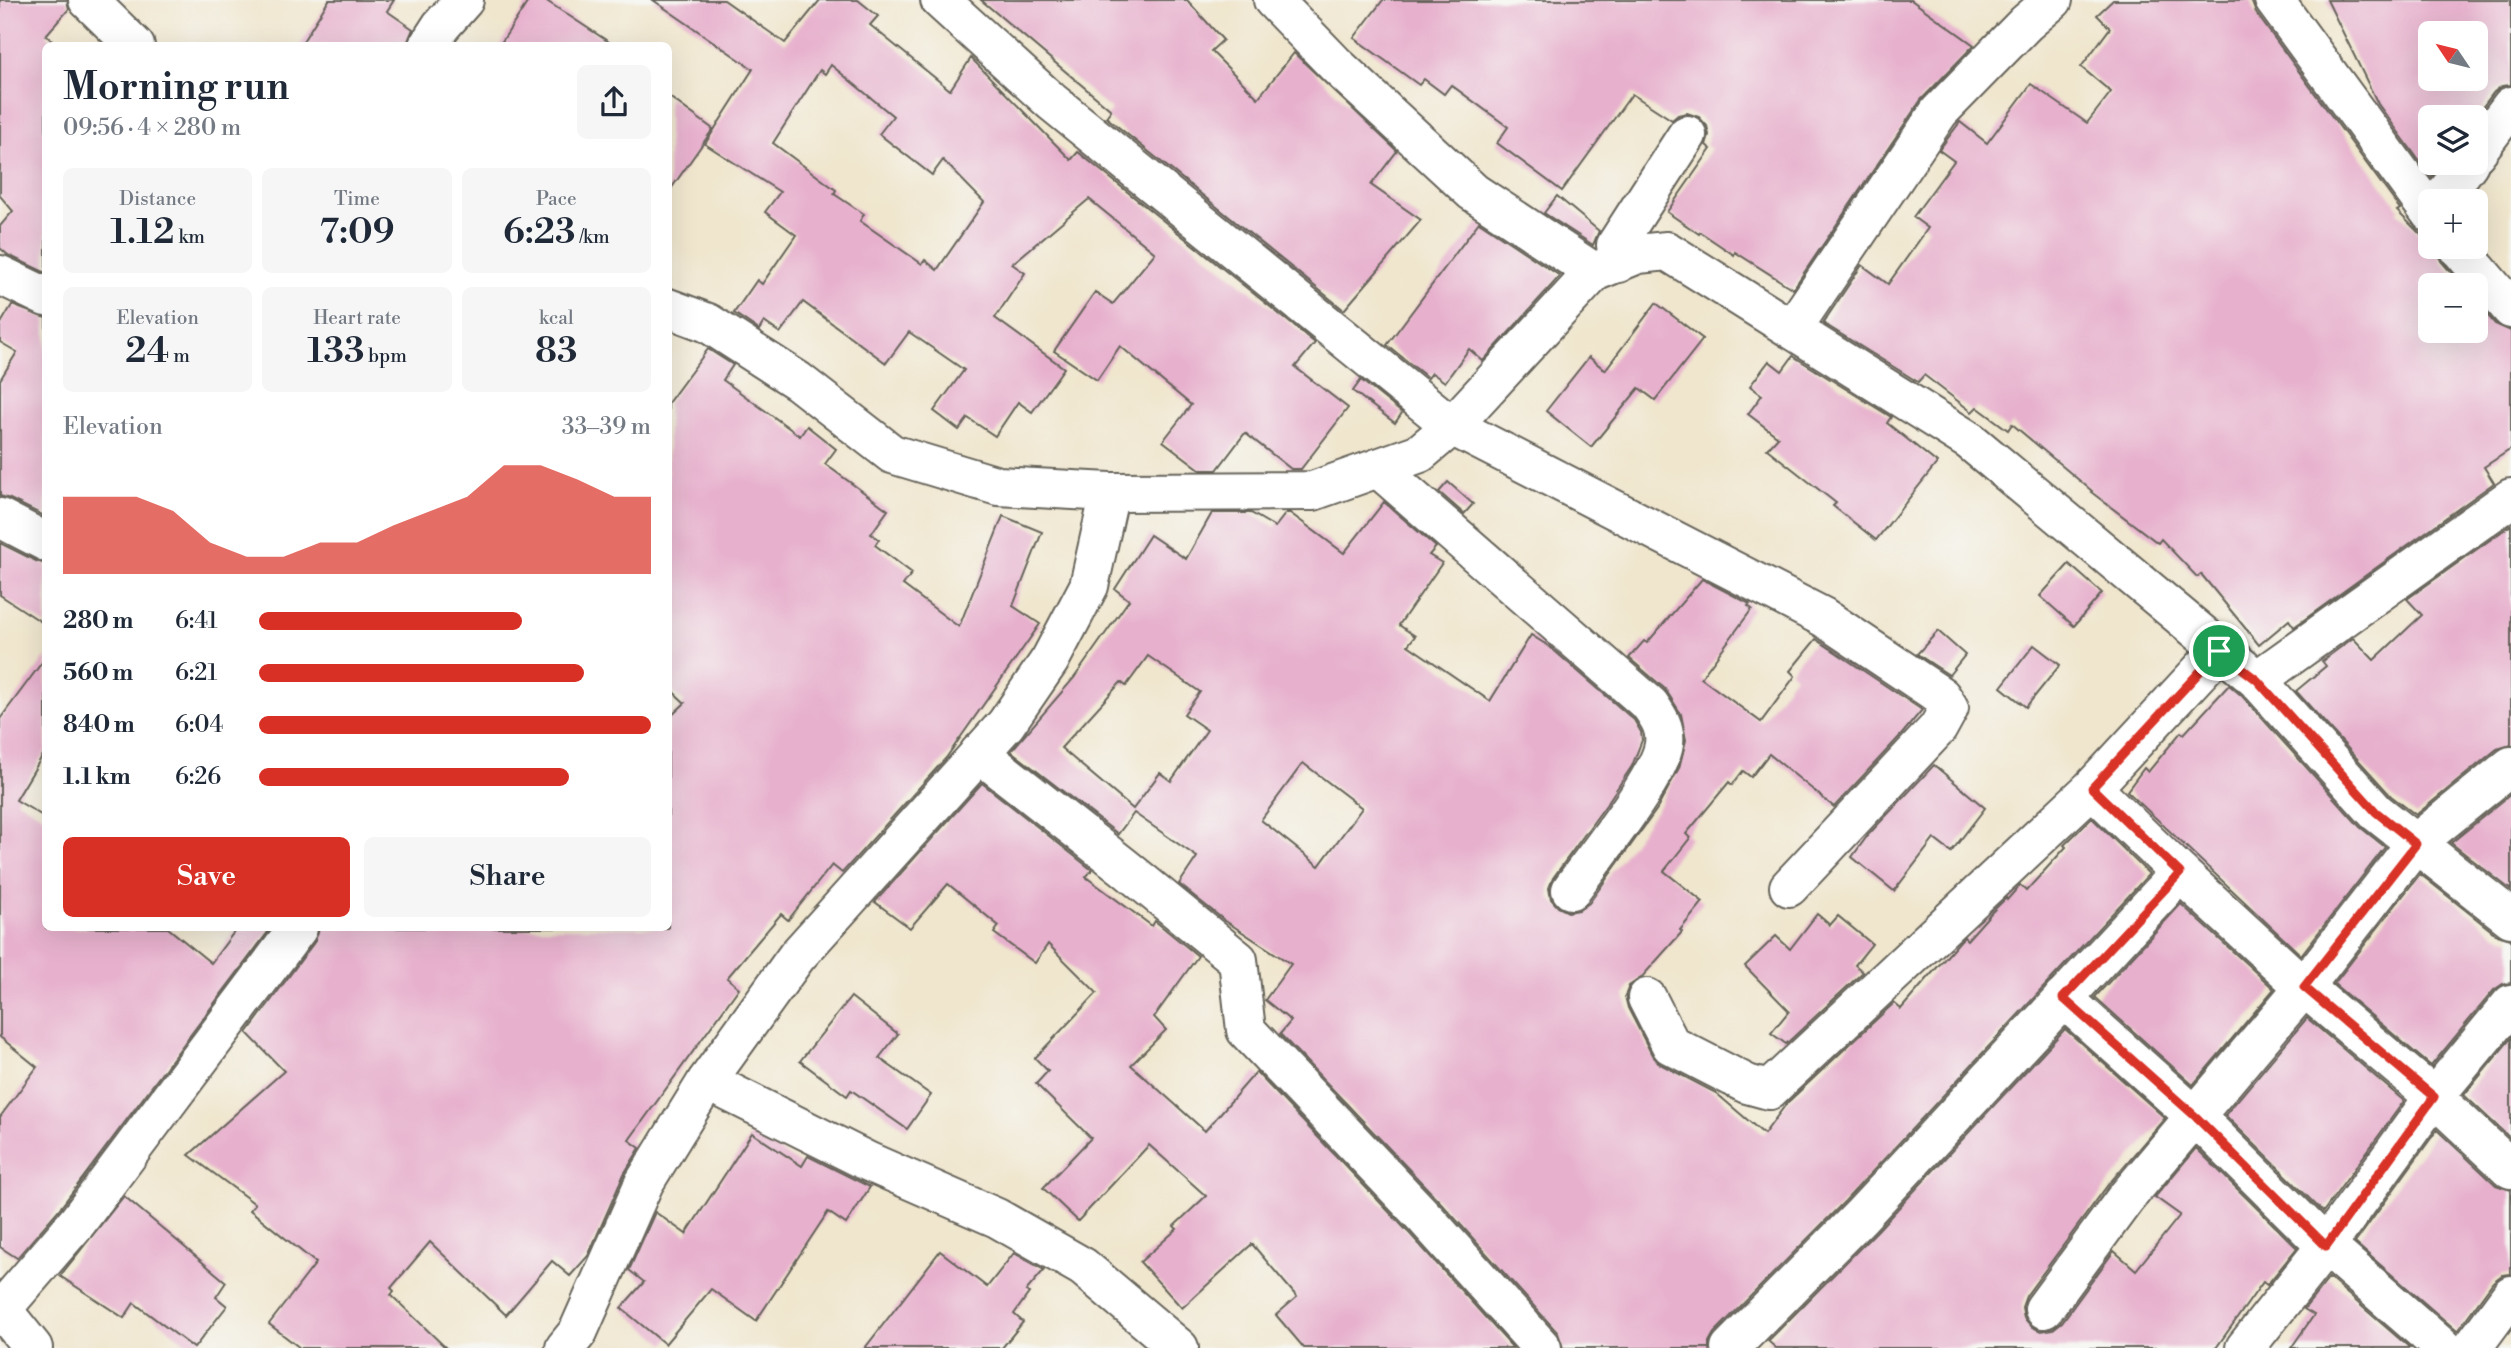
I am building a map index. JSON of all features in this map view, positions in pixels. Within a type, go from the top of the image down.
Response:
[{"type":"street","points":[[88,0],[131,42]]},
{"type":"street","points":[[431,42],[464,0]]},
{"type":"street","points":[[940,0],[1052,102],[1452,426],[1823,617],[1941,696],[1950,708],[1938,727],[1789,887]]},
{"type":"street","points":[[1273,0],[1338,66],[1474,192],[1606,267]]},
{"type":"street","points":[[1792,330],[1938,112],[2026,23],[2053,0]]},
{"type":"street","points":[[2274,0],[2418,196]]},
{"type":"street","points":[[2488,137],[2511,106]]},
{"type":"street","points":[[672,309],[708,323],[798,381],[891,454],[998,486],[1110,492],[1312,491],[1420,453],[1452,426],[1606,267],[1616,245],[1687,135]]},
{"type":"street","points":[[2449,189],[2460,175]]},
{"type":"street","points":[[1606,267],[1638,254],[1667,251],[1970,441],[2257,680],[2376,812],[2511,918]]},
{"type":"street","points":[[2468,259],[2511,309]]},
{"type":"street","points":[[0,275],[42,296]]},
{"type":"street","points":[[1378,468],[1650,705],[1662,722],[1664,743],[1661,759],[1642,791],[1571,890]]},
{"type":"street","points":[[580,1343],[644,1182],[707,1080],[797,956],[1006,724],[1050,660],[1089,586],[1110,492]]},
{"type":"street","points":[[2257,680],[2511,498]]},
{"type":"street","points":[[0,518],[42,540]]},
{"type":"street","points":[[1647,998],[1671,1045],[1747,1084],[1769,1090],[2092,788],[2219,651]]},
{"type":"street","points":[[979,753],[1238,960],[1247,1030],[1426,1219],[1542,1348]]},
{"type":"street","points":[[2044,1309],[2125,1199],[2304,987],[2416,844],[2511,765]]},
{"type":"street","points":[[2092,788],[2304,987],[2434,1097],[2511,1169]]},
{"type":"street","points":[[1730,1348],[1861,1216],[2180,873]]},
{"type":"street","points":[[33,1348],[1,1308],[78,1221],[296,931]]},
{"type":"street","points":[[2063,998],[2196,1117],[2326,1246],[2443,1348]]},
{"type":"street","points":[[2245,1348],[2326,1246],[2434,1097],[2511,1004]]},
{"type":"street","points":[[707,1080],[869,1163],[997,1217],[1083,1266],[1179,1348]]},
{"type":"street","points":[[2472,1348],[2511,1295]]},
{"type":"building","points":[[0,0],[67,0],[69,9],[46,35],[52,41],[42,42],[42,271],[8,255],[0,248],[0,226],[13,211],[0,196]]},
{"type":"building","points":[[329,0],[394,0],[387,11],[413,29],[408,42],[303,42]]},
{"type":"building","points":[[529,0],[545,0],[609,42],[502,42]]},
{"type":"building","points":[[653,0],[724,0],[785,43],[820,0],[858,0],[878,16],[870,25],[950,90],[971,58],[1071,160],[1078,152],[1315,343],[1295,367],[1348,408],[1301,469],[1291,469],[1245,433],[1217,470],[1201,470],[1163,441],[1191,405],[1120,346],[1097,380],[1054,351],[1095,292],[1113,304],[1155,253],[1089,199],[1012,264],[1025,273],[995,318],[1064,368],[1032,412],[1018,402],[995,436],[968,418],[959,430],[934,411],[964,370],[909,332],[886,363],[803,302],[780,333],[764,322],[759,330],[734,313],[757,280],[762,284],[796,235],[765,212],[780,192],[705,144],[753,69]],"holes":[[[831,65],[893,116],[879,134],[932,175],[943,160],[984,202],[937,270],[925,260],[922,264],[860,221],[864,214],[834,194],[836,190],[773,143],[820,70],[825,74]]]},
{"type":"building","points":[[981,0],[1187,0],[1223,40],[1211,51],[1258,98],[1294,53],[1397,151],[1371,185],[1421,220],[1344,310],[1106,117],[1111,110]]},
{"type":"building","points":[[1383,0],[1911,0],[1974,45],[1921,100],[1793,289],[1667,212],[1711,149],[1706,145],[1709,135],[1707,126],[1699,117],[1687,113],[1672,120],[1632,94],[1562,191],[1497,143],[1508,127],[1451,85],[1444,94],[1424,79],[1419,85],[1354,38]]},
{"type":"building","points":[[2113,0],[2251,0],[2256,13],[2400,209],[2397,211],[2418,232],[2418,259],[2440,259],[2452,273],[2418,273],[2418,343],[2488,343],[2488,316],[2495,324],[2511,331],[2511,449],[2484,467],[2494,483],[2294,627],[2289,620],[2259,645],[2201,574],[2197,577],[2161,539],[2158,543],[2091,492],[2012,424],[2008,430],[1977,407],[1972,412],[1924,375],[1918,382],[1823,323],[1862,265],[1888,284],[1928,228],[1913,217],[1954,161],[1939,150],[1960,122],[1987,143],[2031,84],[2087,123],[2111,92],[2081,67],[2110,28],[2097,15]]},
{"type":"building","points":[[2327,0],[2511,0],[2511,85],[2502,86],[2484,105],[2418,105],[2418,159],[2378,104]]},
{"type":"building","points":[[672,99],[713,129],[672,187]]},
{"type":"building","points":[[1557,196],[1599,231],[1593,245],[1544,213]]},
{"type":"building","points":[[1479,222],[1560,276],[1483,361],[1469,349],[1445,382],[1432,373],[1428,378],[1387,345]]},
{"type":"building","points":[[1656,303],[1703,339],[1655,400],[1639,388],[1591,447],[1546,411],[1589,357],[1605,370]]},
{"type":"building","points":[[12,305],[42,316],[42,515],[0,496],[0,380],[17,352],[0,342],[0,325]]},
{"type":"building","points":[[708,349],[733,365],[723,380],[800,436],[807,426],[836,449],[825,464],[888,510],[871,534],[879,539],[875,545],[912,573],[903,585],[959,627],[1003,516],[1042,532],[1013,606],[1040,624],[946,758],[842,873],[832,865],[788,920],[781,914],[727,978],[739,988],[629,1140],[640,1148],[624,1174],[588,1256],[570,1276],[552,1261],[506,1315],[430,1242],[391,1288],[394,1291],[391,1295],[446,1348],[300,1348],[269,1324],[316,1263],[250,1210],[255,1204],[189,1155],[284,1071],[247,1033],[315,941],[318,931],[672,931],[672,715],[685,703],[672,691],[672,398]]},
{"type":"building","points":[[1793,356],[1891,417],[1887,423],[1937,463],[1876,540],[1833,506],[1836,503],[1767,449],[1778,437],[1748,414],[1762,395],[1750,386],[1769,361],[1782,371]]},
{"type":"building","points":[[1361,380],[1402,413],[1395,423],[1353,391]]},
{"type":"building","points":[[1448,482],[1473,504],[1464,514],[1439,492]]},
{"type":"building","points":[[1384,502],[1436,547],[1429,555],[1442,563],[1399,625],[1415,636],[1408,645],[1490,701],[1531,635],[1550,647],[1634,720],[1642,740],[1632,766],[1553,878],[1549,888],[1551,899],[1558,907],[1568,912],[1579,910],[1589,903],[1657,809],[1679,768],[1686,740],[1681,714],[1665,689],[1629,658],[1644,641],[1647,643],[1702,579],[1750,604],[1748,606],[1752,609],[1701,678],[1761,722],[1795,676],[1790,671],[1816,639],[1922,710],[1834,807],[1769,754],[1751,777],[1743,771],[1732,785],[1729,782],[1686,834],[1690,838],[1664,871],[1703,902],[1680,930],[1682,932],[1641,978],[1629,986],[1625,996],[1628,1008],[1652,1055],[1660,1064],[1716,1093],[1764,1134],[1787,1103],[1894,1003],[1901,1009],[1960,941],[1964,937],[1967,940],[2020,885],[2026,891],[2066,847],[2064,845],[2092,818],[2149,874],[1845,1201],[1714,1333],[1709,1348],[1563,1348],[1558,1333],[1442,1204],[1280,1034],[1291,1021],[1265,1000],[1291,964],[1224,920],[1179,884],[1197,857],[1134,813],[1118,834],[1011,751],[1074,678],[1129,600],[1115,589],[1150,535],[1186,559],[1212,513],[1251,513],[1275,527],[1286,513],[1290,513],[1344,553]],"holes":[[[1148,656],[1200,692],[1184,714],[1207,730],[1171,781],[1160,773],[1133,809],[1061,748],[1121,682],[1126,686]],[[1303,763],[1362,808],[1319,866],[1261,820]]]},
{"type":"building","points":[[2511,525],[2511,745],[2497,749],[2416,815],[2391,796],[2296,691],[2326,666],[2322,661],[2353,638],[2374,660],[2422,615],[2407,599]]},
{"type":"building","points":[[0,543],[42,563],[42,622],[0,595]]},
{"type":"building","points":[[2069,564],[2102,593],[2074,626],[2040,596]]},
{"type":"building","points":[[1938,631],[1965,655],[1949,675],[1917,654]]},
{"type":"building","points":[[2034,645],[2060,665],[2026,707],[2001,687]]},
{"type":"building","points":[[42,662],[42,757],[16,800],[42,816],[42,931],[172,931],[211,963],[235,931],[269,931],[61,1207],[17,1258],[0,1247],[0,1117],[37,1067],[0,1037],[0,719]]},
{"type":"building","points":[[2229,685],[2360,827],[2385,847],[2301,955],[2127,791],[2144,768],[2148,772],[2181,732],[2184,734]]},
{"type":"building","points":[[1934,765],[1985,808],[1951,852],[1934,839],[1894,891],[1852,857],[1868,835]]},
{"type":"building","points":[[982,783],[1092,870],[1086,877],[1152,926],[1155,921],[1198,956],[1154,1017],[1166,1030],[1131,1065],[1205,1131],[1256,1072],[1410,1234],[1513,1348],[1304,1348],[1276,1315],[1297,1297],[1252,1244],[1182,1308],[1140,1262],[1177,1229],[1174,1226],[1206,1196],[1149,1145],[1078,1221],[1043,1188],[1091,1138],[1036,1084],[1048,1071],[1035,1058],[1097,993],[1048,944],[1035,963],[994,933],[999,926],[948,884],[910,928],[875,902]]},
{"type":"building","points":[[2511,794],[2511,890],[2451,843]]},
{"type":"building","points":[[2420,874],[2497,935],[2511,939],[2511,983],[2503,984],[2494,990],[2431,1066],[2334,984]]},
{"type":"building","points":[[2181,904],[2274,989],[2193,1085],[2095,997]]},
{"type":"building","points":[[1817,914],[1830,925],[1838,916],[1872,944],[1855,965],[1863,972],[1786,1044],[1771,1033],[1789,1011],[1745,966],[1776,936],[1790,949]]},
{"type":"building","points":[[851,997],[898,1034],[879,1058],[931,1095],[907,1129],[851,1090],[847,1096],[800,1061]]},
{"type":"building","points":[[2307,1018],[2404,1101],[2323,1212],[2225,1115]]},
{"type":"building","points":[[2065,1029],[2165,1118],[2107,1186],[2026,1296],[2022,1307],[2024,1318],[2032,1327],[2041,1331],[2053,1329],[2062,1322],[2114,1251],[2136,1270],[2180,1215],[2155,1197],[2196,1148],[2297,1248],[2267,1285],[2263,1282],[2216,1348],[1776,1348],[1768,1341],[1877,1231]]},
{"type":"building","points":[[2511,1038],[2511,1139],[2464,1095]]},
{"type":"building","points":[[2437,1130],[2496,1185],[2511,1190],[2511,1274],[2502,1275],[2493,1282],[2457,1331],[2355,1243]]},
{"type":"building","points":[[752,1133],[802,1166],[808,1156],[870,1187],[846,1224],[828,1212],[756,1321],[711,1289],[665,1344],[621,1308],[644,1282],[629,1270],[655,1212],[686,1234]]},
{"type":"building","points":[[124,1196],[226,1282],[216,1297],[227,1306],[194,1348],[134,1303],[124,1318],[60,1276]]},
{"type":"building","points":[[940,1251],[987,1287],[1014,1253],[1044,1270],[1026,1291],[1029,1293],[1014,1314],[1023,1322],[1002,1348],[865,1348]]},
{"type":"building","points":[[2329,1278],[2410,1348],[2291,1348],[2314,1315],[2304,1309]]},
{"type":"route","points":[[2219,651],[2257,680],[2376,812],[2416,844],[2304,987],[2434,1097],[2326,1246],[2196,1117],[2063,998],[2180,873],[2092,788],[2219,651]]}]
